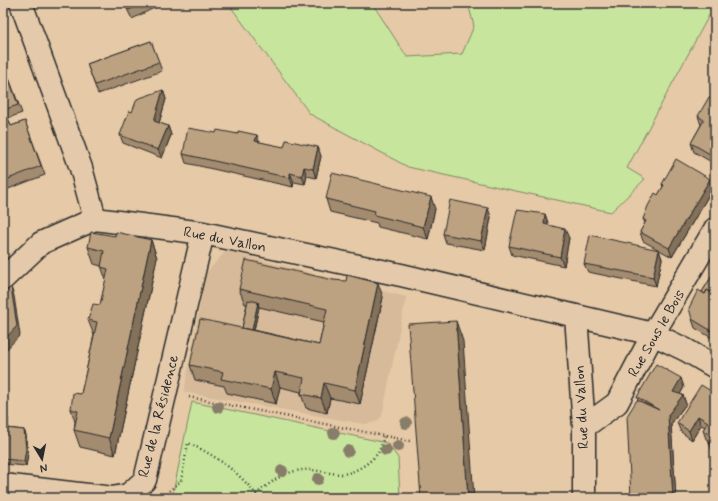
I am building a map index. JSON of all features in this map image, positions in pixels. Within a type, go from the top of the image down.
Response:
[{"type":"street","points":[[3,279],[41,243],[95,219],[81,168],[21,3]]},
{"type":"street","name":"Rue du Vallon","points":[[95,219],[203,233],[401,275],[653,334],[686,350],[715,367]]},
{"type":"street","name":"Rue Sous le Bois","points":[[584,427],[617,403],[653,334],[715,229]]},
{"type":"street","name":"Rue de la Résidence","points":[[3,485],[113,498],[128,495],[145,480],[203,233]]},
{"type":"street","name":"Rue du Vallon","points":[[576,316],[584,427],[584,498]]},
{"type":"path","points":[[187,397],[410,440]]},
{"type":"path","points":[[256,494],[274,480],[295,471],[309,469],[342,474],[354,472],[367,464],[379,452],[384,435]]},
{"type":"path","points":[[169,491],[181,481],[188,443],[208,452],[228,467],[259,498]]},
{"type":"shaded area","points":[[226,251],[406,297],[382,416],[376,422],[364,424],[184,392],[206,273]]},
{"type":"green space","points":[[228,3],[372,3],[407,57],[462,54],[474,26],[468,3],[715,4],[627,168],[645,179],[611,212],[408,167],[310,114]]},
{"type":"green space","points":[[192,402],[387,443],[398,458],[400,498],[172,498]]},
{"type":"building","points":[[125,3],[143,3],[129,10]]},
{"type":"building","points":[[151,41],[159,62],[95,85],[87,64]]},
{"type":"building","points":[[3,62],[18,105],[3,110]]},
{"type":"building","points":[[163,90],[154,121],[168,126],[158,150],[120,135],[129,111],[132,112],[137,99]]},
{"type":"building","points":[[709,97],[715,100],[715,157],[691,143],[704,120],[698,116]]},
{"type":"building","points":[[7,116],[11,126],[25,121],[41,166],[3,181],[3,118]]},
{"type":"building","points":[[188,128],[216,133],[217,130],[238,134],[238,131],[257,135],[255,141],[284,147],[286,140],[318,147],[313,169],[304,167],[302,176],[290,173],[290,178],[183,154]]},
{"type":"building","points":[[676,159],[710,179],[669,248],[640,232],[646,221],[643,219],[648,206],[655,193],[658,195],[664,185],[662,184]]},
{"type":"building","points":[[332,173],[431,197],[423,227],[374,215],[375,211],[326,199]]},
{"type":"building","points":[[450,200],[488,208],[481,241],[443,234]]},
{"type":"building","points":[[517,210],[545,214],[544,224],[565,229],[560,257],[509,246]]},
{"type":"building","points":[[91,232],[115,236],[116,232],[151,240],[109,438],[74,430],[78,411],[71,409],[73,393],[81,394],[97,322],[88,320],[93,304],[100,305],[108,269],[101,267],[104,251],[88,247]]},
{"type":"building","points":[[590,235],[659,250],[653,277],[584,264]]},
{"type":"building","points":[[246,260],[333,280],[346,281],[347,275],[378,283],[355,390],[324,383],[321,398],[301,394],[304,378],[275,372],[271,389],[221,379],[223,372],[190,365],[200,319],[319,345],[327,309],[239,289]]},
{"type":"building","points":[[715,271],[715,295],[707,290],[705,294],[702,292]]},
{"type":"building","points":[[11,287],[17,326],[3,341],[3,295]]},
{"type":"building","points":[[698,290],[705,294],[707,290],[715,295],[715,333],[692,319],[689,308]]},
{"type":"building","points":[[248,300],[258,302],[252,330],[242,328]]},
{"type":"building","points":[[456,321],[468,498],[421,498],[408,324]]},
{"type":"building","points":[[656,364],[681,378],[673,392],[683,395],[668,415],[673,498],[631,498],[627,416],[637,400],[659,410],[637,397]]},
{"type":"building","points":[[701,385],[711,391],[713,387],[715,388],[715,447],[709,442],[712,437],[703,430],[708,422],[698,416],[689,431],[677,423]]},
{"type":"building","points":[[3,410],[5,411],[3,433]]},
{"type":"building","points":[[6,428],[24,430],[26,449],[24,461],[3,459]]}]
